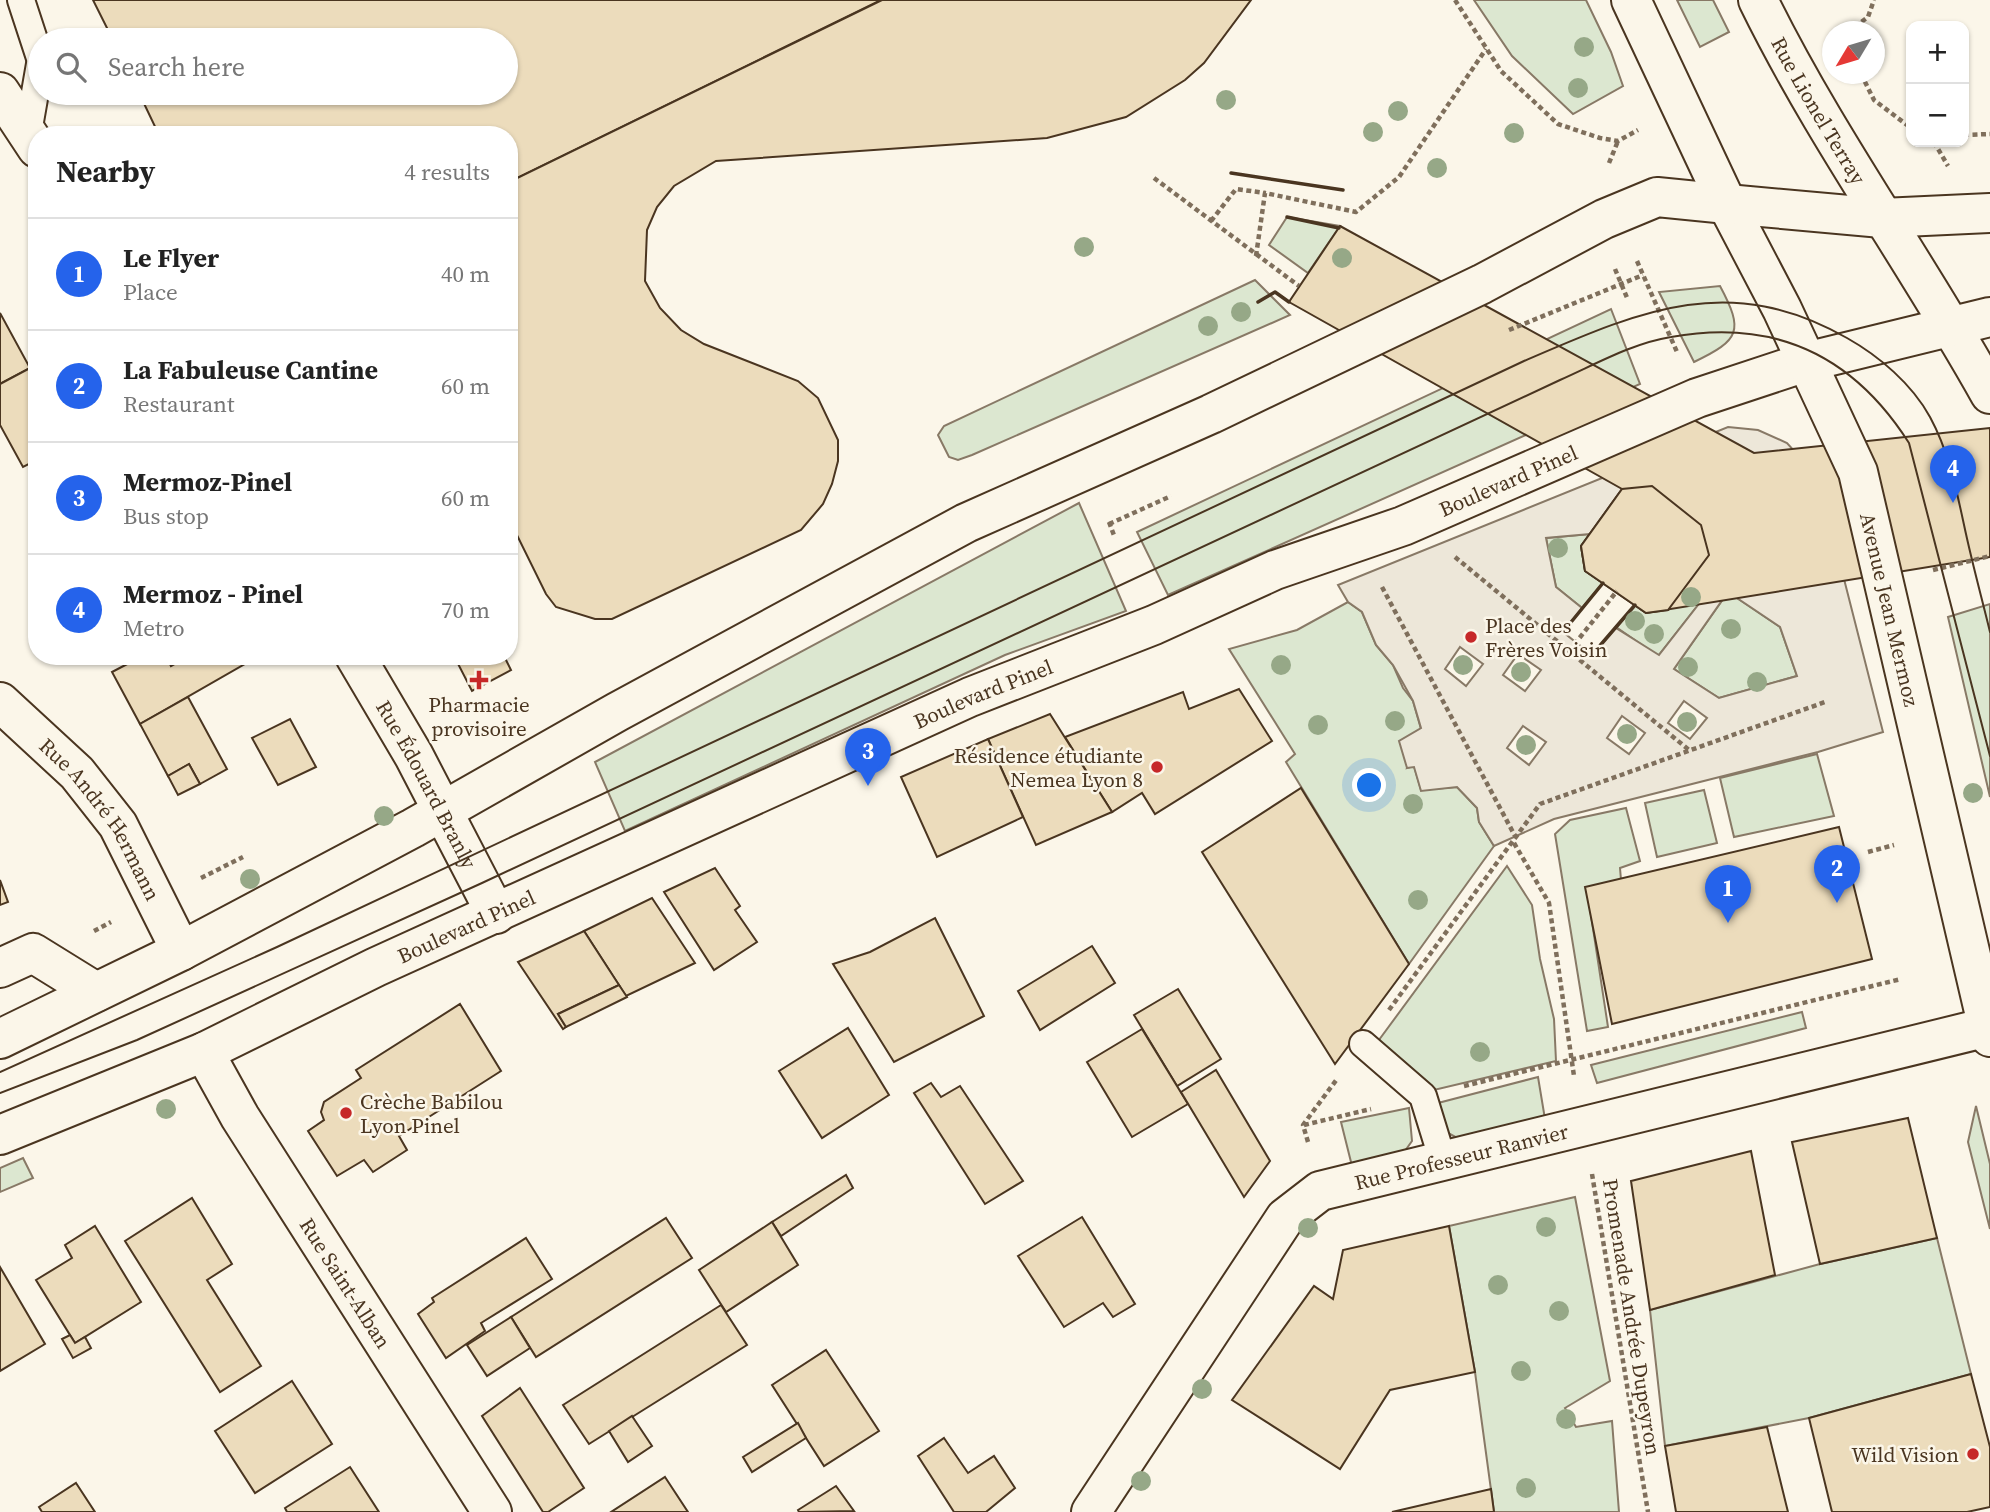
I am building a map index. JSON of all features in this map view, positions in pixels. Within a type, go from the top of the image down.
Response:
[{"type":"street","points":[[1631,0],[1727,204]]},
{"type":"street","name":"Rue Lionel Terray","points":[[1762,3],[1779,46],[1882,218]]},
{"type":"street","points":[[0,92],[28,135]]},
{"type":"street","points":[[0,1039],[181,951],[444,811],[664,686],[966,523],[1236,402],[1482,284],[1604,219],[1657,197],[1882,218],[1990,213]]},
{"type":"street","name":"Avenue Jean Mermoz","points":[[1727,204],[1858,472],[1989,1032]]},
{"type":"street","points":[[1882,218],[1952,325],[1990,394]]},
{"type":"street","name":"Boulevard Pinel","points":[[0,1135],[204,1052],[496,914],[970,697],[1154,625],[1275,570],[1403,526],[1697,398],[1806,362],[1990,317]]},
{"type":"street","name":"Rue Édouard Branly","points":[[360,665],[444,811],[496,914]]},
{"type":"street","name":"Rue André Hermann","points":[[0,702],[77,773],[118,824],[181,951]]},
{"type":"street","points":[[0,968],[33,953],[96,992]]},
{"type":"street","name":"Rue Professeur Ranvier","points":[[1091,1512],[1285,1218],[1320,1191],[1989,1032]]},
{"type":"street","name":"Rue Saint-Alban","points":[[204,1052],[240,1117],[492,1512]]},
{"type":"lane","points":[[21,0],[30,28]]},
{"type":"lane","points":[[34,126],[36,105]]},
{"type":"lane","points":[[1363,1044],[1423,1096],[1443,1161]]},
{"type":"path","points":[[1455,0],[1501,71],[1558,124],[1600,138]]},
{"type":"path","points":[[1863,21],[1868,17],[1874,0]]},
{"type":"path","points":[[1211,221],[1236,189],[1356,212],[1399,177],[1486,49]]},
{"type":"path","points":[[1866,84],[1874,100],[1906,124]]},
{"type":"path","points":[[1969,135],[1990,134]]},
{"type":"path","points":[[1154,178],[1299,286]]},
{"type":"path","points":[[1256,256],[1265,193]]},
{"type":"path","points":[[1604,219],[1627,237],[1697,398]]},
{"type":"path","points":[[1498,335],[1643,275]]},
{"type":"path","points":[[1109,524],[1171,496]]},
{"type":"path","points":[[1106,516],[1115,538]]},
{"type":"path","points":[[1450,554],[1689,750]]},
{"type":"path","points":[[1884,582],[1990,556]]},
{"type":"path","points":[[1378,579],[1515,836],[1540,804],[1825,702]]},
{"type":"path","points":[[1569,651],[1617,591]]},
{"type":"path","name":"Promenade Andrée Dupeyron","points":[[1514,843],[1549,903],[1571,1059],[1648,1512]]},
{"type":"path","points":[[1868,852],[1901,843]]},
{"type":"path","points":[[1303,1125],[1901,979]]},
{"type":"green space","points":[[1474,0],[1586,0],[1611,52],[1623,86],[1573,114],[1512,56]]},
{"type":"green space","points":[[1677,0],[1713,0],[1729,32],[1700,47]]},
{"type":"green space","points":[[1287,217],[1340,226],[1308,273],[1269,245]]},
{"type":"green space","points":[[1255,280],[1290,315],[972,455],[958,460],[949,457],[938,435],[944,426]]},
{"type":"green space","points":[[1720,286],[1733,314],[1733,333],[1721,347],[1694,362],[1659,292]]},
{"type":"green space","points":[[1611,309],[1640,384],[1168,595],[1137,532]]},
{"type":"green space","points":[[1079,503],[1126,611],[1005,655],[625,831],[595,762]]},
{"type":"green space","points":[[1590,534],[1581,546],[1585,571],[1603,583],[1582,608],[1556,587],[1546,538]]},
{"type":"green space","points":[[1716,582],[1658,656],[1616,627],[1635,605],[1646,613],[1668,610]]},
{"type":"green space","points":[[1728,592],[1780,627],[1797,676],[1719,698],[1674,669]]},
{"type":"green space","points":[[1348,602],[1362,612],[1376,645],[1393,665],[1403,688],[1413,701],[1421,729],[1407,768],[1414,766],[1421,790],[1457,787],[1477,808],[1479,822],[1494,846],[1409,964],[1286,762],[1295,754],[1229,649],[1297,630]]},
{"type":"green space","points":[[1990,604],[1990,797],[1948,617]]},
{"type":"green space","points":[[1817,754],[1834,816],[1734,837],[1720,778]]},
{"type":"green space","points":[[1704,790],[1717,843],[1657,857],[1645,803]]},
{"type":"green space","points":[[1626,808],[1640,861],[1620,868],[1621,880],[1587,889],[1608,1027],[1587,1031],[1555,834],[1570,820]]},
{"type":"green space","points":[[1507,866],[1532,905],[1540,959],[1554,1019],[1556,1061],[1434,1090],[1376,1044]]},
{"type":"green space","points":[[1802,1012],[1806,1028],[1597,1083],[1591,1065]]},
{"type":"green space","points":[[1538,1077],[1545,1119],[1461,1140],[1448,1133],[1438,1103]]},
{"type":"green space","points":[[1976,1106],[1990,1164],[1990,1229],[1968,1142]]},
{"type":"green space","points":[[1409,1108],[1412,1141],[1402,1155],[1352,1166],[1341,1122]]},
{"type":"green space","points":[[23,1158],[33,1178],[0,1192],[0,1168]]},
{"type":"green space","points":[[1575,1197],[1610,1381],[1565,1408],[1576,1427],[1612,1421],[1619,1512],[1494,1512],[1475,1372],[1449,1226]]},
{"type":"green space","points":[[1937,1238],[1971,1374],[1809,1418],[1665,1446],[1650,1310],[1820,1264]]},
{"type":"shaded area","name":"Place des Frères Voisin","points":[[1728,427],[1758,430],[1787,443],[1818,477],[1883,732],[1818,752],[1554,819],[1494,846],[1479,822],[1477,808],[1457,787],[1421,791],[1414,767],[1407,768],[1399,741],[1421,728],[1413,701],[1393,665],[1376,645],[1362,612],[1348,602],[1338,585]],"holes":[[[1590,534],[1716,582],[1659,655],[1616,628],[1635,605],[1592,655],[1563,632],[1582,608],[1556,587],[1546,538]],[[1728,592],[1780,627],[1797,676],[1719,698],[1674,669]],[[1460,647],[1483,664],[1466,686],[1445,669]],[[1518,654],[1541,670],[1525,691],[1503,675]],[[1684,701],[1707,718],[1690,739],[1668,723]],[[1622,716],[1645,733],[1629,754],[1607,738]],[[1523,726],[1546,742],[1529,765],[1507,748]]]},
{"type":"building","points":[[93,0],[881,0],[518,178],[518,126],[155,126],[145,105],[518,105],[518,28],[107,28]]},
{"type":"building","points":[[882,0],[1251,0],[1204,63],[1185,80],[1126,117],[1047,138],[716,161],[674,186],[657,207],[647,230],[645,281],[660,308],[681,330],[704,344],[798,381],[818,398],[838,440],[838,461],[823,504],[801,530],[612,619],[595,619],[556,607],[546,594],[518,537],[518,178]]},
{"type":"building","points":[[1340,226],[1754,453],[1990,428],[1990,557],[1646,613],[1585,571],[1581,546],[1622,489],[1289,302]]},
{"type":"building","points":[[0,313],[28,364],[28,369],[0,384]]},
{"type":"building","points":[[28,369],[28,464],[23,467],[0,425],[0,384]]},
{"type":"building","points":[[1652,486],[1701,525],[1709,555],[1668,610],[1646,613],[1585,571],[1581,546],[1622,489]]},
{"type":"building","points":[[125,665],[243,665],[140,724],[112,672]]},
{"type":"building","name":"Pharmacie provisoire","points":[[459,665],[508,665],[511,670],[472,691]]},
{"type":"building","name":"Résidence étudiante Nemea Lyon 8","points":[[1239,689],[1272,741],[1155,814],[1142,793],[1112,812],[1065,737],[1183,692],[1189,709]]},
{"type":"building","points":[[188,697],[227,769],[200,784],[189,764],[168,776],[140,724]]},
{"type":"building","points":[[1050,714],[1112,812],[1036,845],[988,739]]},
{"type":"building","points":[[290,719],[316,767],[278,785],[252,738]]},
{"type":"building","points":[[988,739],[1023,817],[937,857],[901,777]]},
{"type":"building","points":[[189,764],[200,784],[178,795],[168,776]]},
{"type":"building","points":[[1301,788],[1409,964],[1335,1064],[1202,852]]},
{"type":"building","points":[[1839,827],[1872,959],[1612,1024],[1585,887]]},
{"type":"building","points":[[715,868],[740,906],[735,910],[757,942],[714,970],[664,892]]},
{"type":"building","points":[[0,880],[8,902],[0,905]]},
{"type":"building","points":[[652,898],[695,963],[626,996],[584,931]]},
{"type":"building","points":[[935,918],[984,1016],[894,1062],[833,964],[870,952]]},
{"type":"building","points":[[584,931],[619,985],[558,1014],[566,1027],[563,1029],[518,962]]},
{"type":"building","points":[[1092,946],[1115,983],[1040,1030],[1018,991]]},
{"type":"building","points":[[619,985],[627,997],[566,1027],[558,1014]]},
{"type":"building","points":[[1178,989],[1221,1059],[1177,1086],[1134,1015]]},
{"type":"building","points":[[460,1004],[501,1071],[399,1136],[407,1150],[373,1172],[364,1160],[337,1176],[308,1131],[324,1120],[321,1112],[324,1102],[361,1078],[356,1070]]},
{"type":"building","points":[[848,1028],[889,1095],[822,1138],[779,1071]]},
{"type":"building","points":[[1142,1029],[1188,1104],[1132,1137],[1087,1062]]},
{"type":"building","points":[[1216,1070],[1270,1161],[1244,1197],[1181,1092]]},
{"type":"building","points":[[931,1083],[941,1097],[960,1086],[1023,1181],[985,1204],[914,1093]]},
{"type":"building","points":[[1908,1118],[1937,1238],[1820,1264],[1792,1142]]},
{"type":"building","points":[[1751,1151],[1775,1275],[1650,1310],[1631,1181]]},
{"type":"building","points":[[846,1175],[853,1188],[781,1236],[772,1222]]},
{"type":"building","points":[[192,1198],[232,1264],[207,1280],[261,1366],[220,1392],[125,1241]]},
{"type":"building","points":[[1082,1217],[1135,1304],[1113,1317],[1103,1303],[1064,1327],[1018,1256]]},
{"type":"building","points":[[666,1218],[692,1258],[536,1357],[511,1317]]},
{"type":"building","points":[[772,1222],[798,1265],[726,1312],[699,1270]]},
{"type":"building","points":[[95,1226],[141,1302],[75,1343],[36,1280],[72,1258],[65,1245]]},
{"type":"building","points":[[1449,1226],[1475,1372],[1390,1390],[1340,1469],[1232,1400],[1314,1286],[1333,1299],[1343,1250]]},
{"type":"building","points":[[526,1238],[552,1279],[481,1323],[485,1331],[446,1358],[418,1314],[434,1302],[432,1298]]},
{"type":"building","points":[[0,1267],[45,1344],[0,1371]]},
{"type":"building","points":[[721,1305],[747,1345],[589,1444],[563,1405]]},
{"type":"building","points":[[511,1317],[530,1348],[487,1376],[467,1345]]},
{"type":"building","points":[[70,1335],[75,1343],[85,1337],[91,1348],[73,1358],[62,1339]]},
{"type":"building","points":[[826,1350],[879,1431],[824,1466],[772,1385]]},
{"type":"building","points":[[1971,1374],[1990,1447],[1990,1507],[1967,1512],[1832,1512],[1809,1418]]},
{"type":"building","points":[[292,1381],[332,1444],[255,1493],[215,1431]]},
{"type":"building","points":[[520,1388],[584,1488],[548,1512],[543,1512],[482,1416]]},
{"type":"building","points":[[632,1416],[652,1446],[628,1462],[609,1431]]},
{"type":"building","points":[[798,1423],[806,1438],[752,1472],[743,1457]]},
{"type":"building","points":[[1767,1427],[1788,1512],[1676,1512],[1665,1446]]},
{"type":"building","points":[[944,1438],[968,1473],[994,1456],[1015,1488],[986,1512],[954,1512],[918,1456]]},
{"type":"building","points":[[350,1467],[379,1512],[287,1512],[285,1508]]},
{"type":"building","points":[[665,1477],[688,1512],[611,1512]]},
{"type":"building","points":[[76,1483],[95,1512],[42,1512],[39,1507]]},
{"type":"building","points":[[836,1486],[854,1511],[799,1512],[798,1510]]},
{"type":"building","points":[[1491,1489],[1494,1512],[1392,1512]]},
{"type":"tram line","points":[[0,1072],[277,947],[1524,361],[1645,314],[1723,302],[1762,306],[1804,317],[1847,338],[1883,362],[1914,393],[1937,431],[1956,489],[1990,632]]},
{"type":"tram line","points":[[0,1093],[137,1040],[482,883],[1601,361],[1643,344],[1671,337],[1709,332],[1744,333],[1777,339],[1808,350],[1837,366],[1863,387],[1887,412],[1909,443],[1990,756]]},
{"type":"wall","points":[[1231,173],[1343,190]]},
{"type":"wall","points":[[1287,217],[1339,228]]},
{"type":"wall","points":[[1258,302],[1275,292],[1289,302]]},
{"type":"wall","points":[[1563,632],[1603,583]]},
{"type":"wall","points":[[1591,656],[1635,605]]},
{"type":"place","name":"Mermoz - Pinel","points":[[1953,503]]},
{"type":"place","name":"Place des Frères Voisin","points":[[1471,637]]},
{"type":"place","name":"Pharmacie provisoire","points":[[479,680]]},
{"type":"place","name":"Résidence étudiante Nemea Lyon 8","points":[[1157,767]]},
{"type":"place","name":"Mermoz-Pinel","points":[[868,786]]},
{"type":"place","name":"La Fabuleuse Cantine","points":[[1837,903]]},
{"type":"place","name":"Le Flyer","points":[[1728,923]]},
{"type":"place","name":"Crèche Babilou Lyon Pinel","points":[[346,1113]]},
{"type":"place","name":"Wild Vision","points":[[1973,1454]]}]
